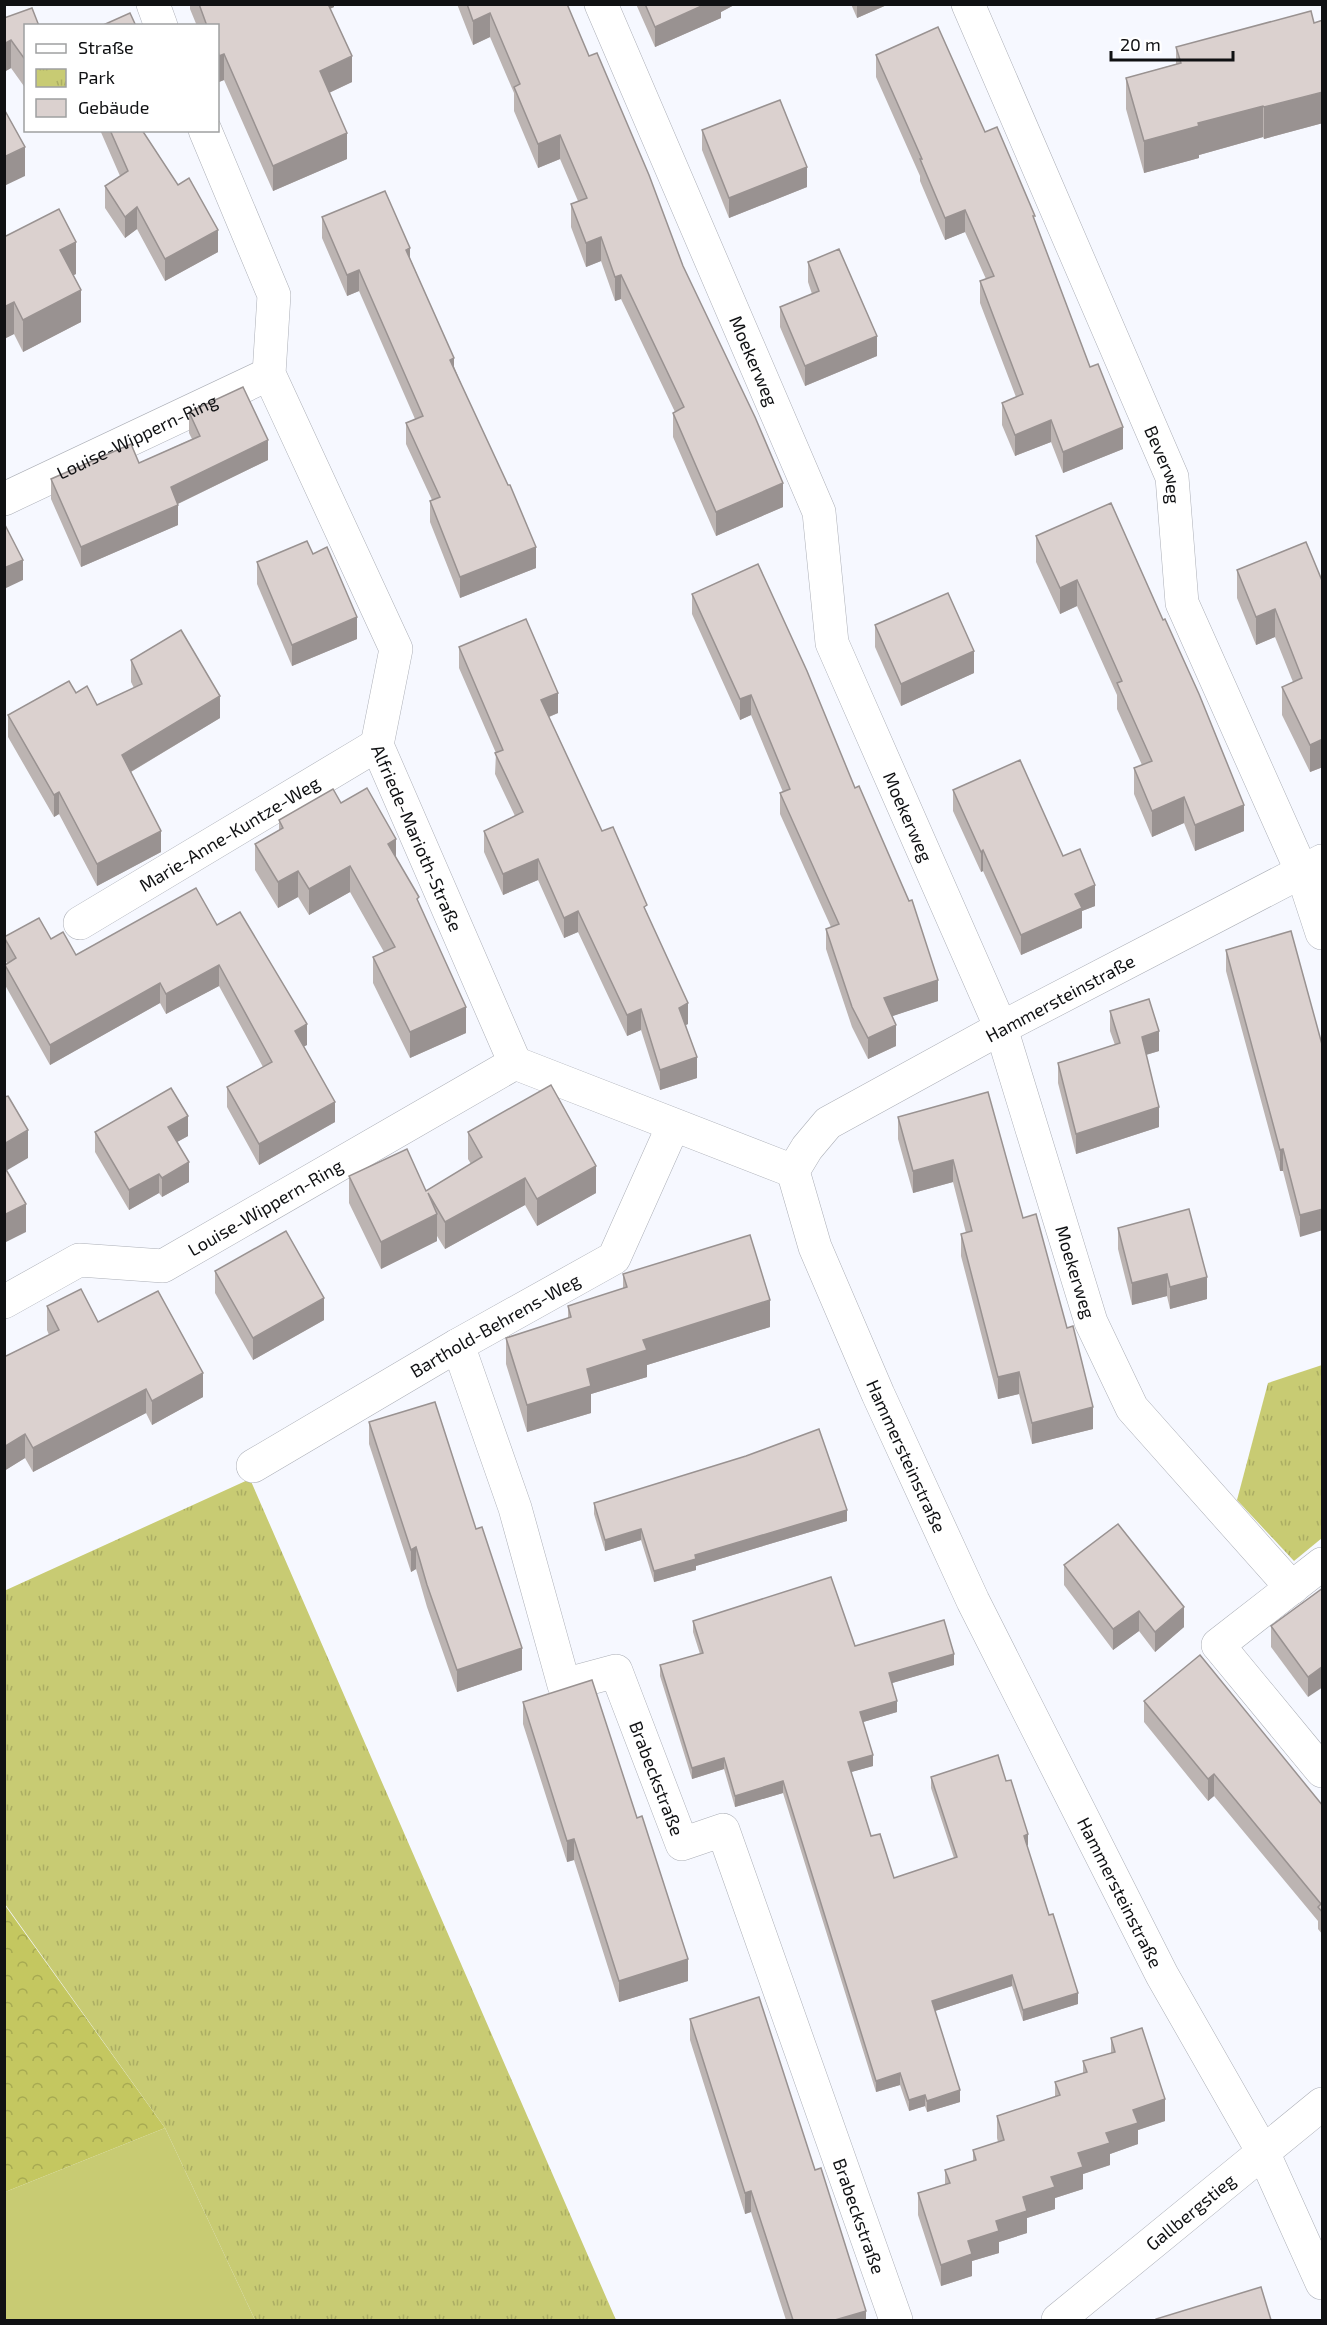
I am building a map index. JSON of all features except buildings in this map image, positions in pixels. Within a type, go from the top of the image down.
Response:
[{"type":"street","points":[[153,4],[160,24]]},
{"type":"street","name":"Moekerweg","points":[[601,4],[819,512],[832,643],[1001,1028],[1090,1322],[1132,1408],[1292,1588]]},
{"type":"street","name":"Beverweg","points":[[968,4],[1172,477],[1182,603],[1312,867],[1323,933]]},
{"type":"street","name":"Alfriede-Marioth-Straße","points":[[206,132],[274,295],[269,374],[396,650],[377,745],[515,1063]]},
{"type":"street","name":"Louise-Wippern-Ring","points":[[4,499],[269,374]]},
{"type":"street","name":"Marie-Anne-Kuntze-Weg","points":[[80,923],[377,745]]},
{"type":"street","name":"Hammersteinstraße","points":[[1312,867],[1001,1028],[828,1123],[807,1148],[793,1171],[815,1247],[878,1394],[973,1601],[1162,1975],[1263,2152],[1323,2283]]},
{"type":"street","points":[[515,1063],[793,1171]]},
{"type":"street","name":"Louise-Wippern-Ring","points":[[4,1302],[80,1260],[163,1266],[515,1063]]},
{"type":"street","name":"Barthold-Behrens-Weg","points":[[253,1466],[458,1345],[614,1258],[673,1126]]},
{"type":"street","name":"Brabeckstraße","points":[[458,1345],[515,1508],[564,1685],[616,1671],[682,1844],[723,1830],[896,2320]]},
{"type":"street","points":[[1323,1564],[1218,1645],[1323,1771]]},
{"type":"street","name":"Gallbergstieg","points":[[1058,2320],[1323,2104]]},
{"type":"green space","points":[[1322,1365],[1322,1538],[1294,1561],[1237,1500],[1268,1383]]},
{"type":"green space","points":[[250,1479],[616,2320],[255,2320],[165,2128],[5,1904],[4,1591]]},
{"type":"green space","points":[[4,1904],[165,2128],[5,2192],[4,2192]]},
{"type":"green space","points":[[165,2128],[255,2320],[5,2320],[5,2192]]}]
